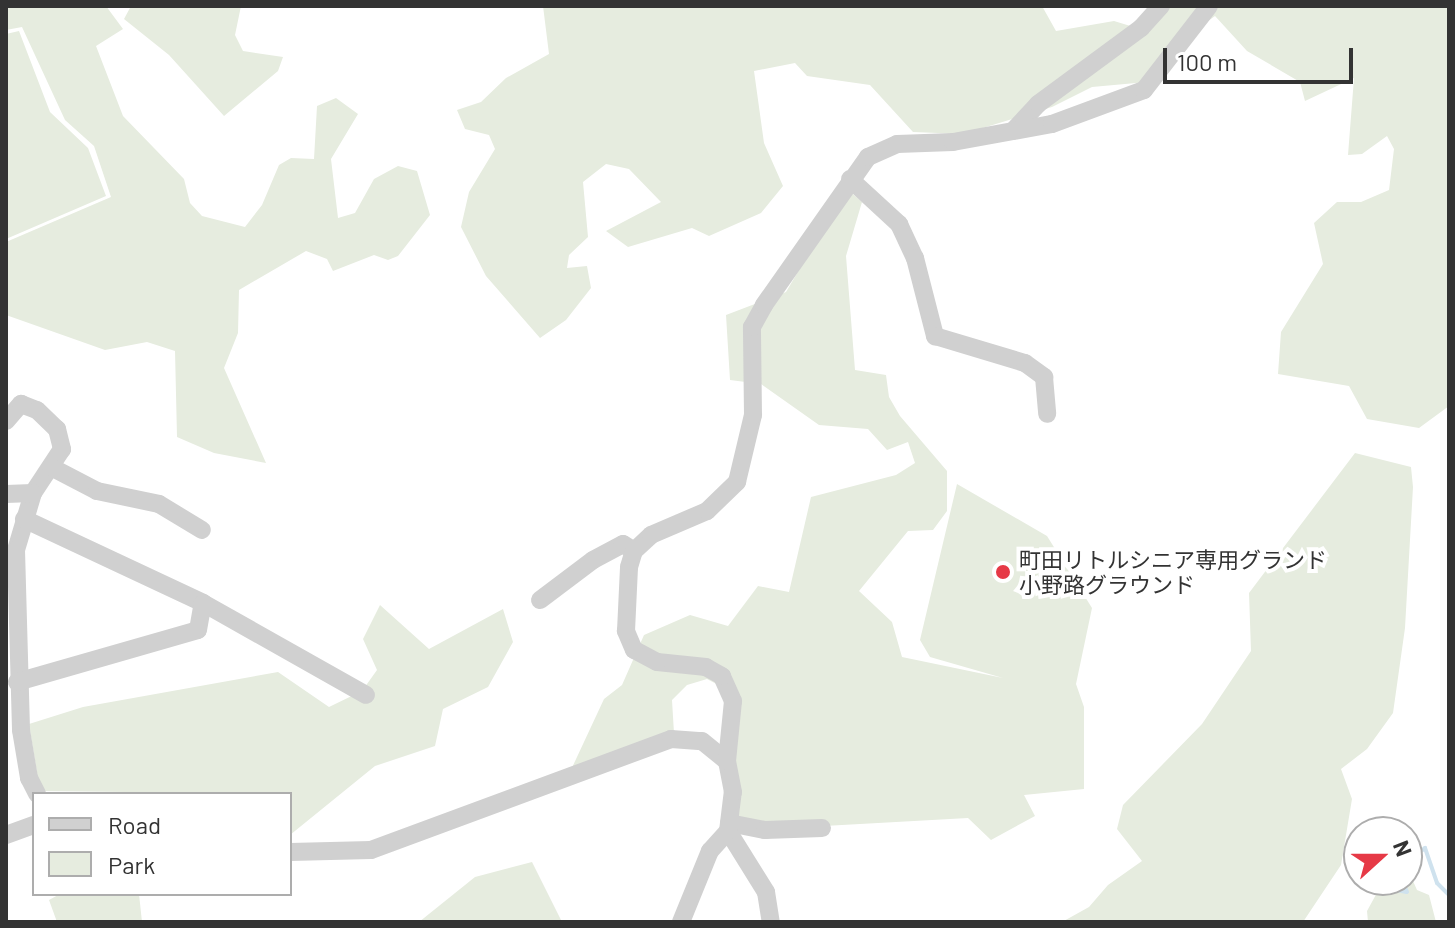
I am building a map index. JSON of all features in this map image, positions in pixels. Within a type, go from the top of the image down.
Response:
[{"type":"street","points":[[1013,131],[1038,104],[1141,28],[1161,6]]},
{"type":"street","points":[[681,922],[710,851],[728,827],[733,792],[727,761],[733,701],[722,676],[694,664],[645,659],[630,643],[629,567],[634,551],[656,531],[718,504],[737,482],[753,415],[752,327],[850,179],[868,157],[897,144],[953,142],[1090,113],[1144,90],[1209,6]]},
{"type":"street","points":[[850,179],[899,224],[915,258],[935,336],[1025,363],[1044,377],[1047,414]]},
{"type":"street","points":[[6,421],[21,404],[51,420],[62,449],[33,493],[16,550],[17,682],[24,756],[36,792]]},
{"type":"street","points":[[51,467],[97,491],[159,504],[202,530]]},
{"type":"street","points":[[6,494],[33,493]]},
{"type":"street","points":[[24,519],[203,603],[366,695]]},
{"type":"street","points":[[540,600],[593,560],[623,544],[634,551]]},
{"type":"street","points":[[17,682],[198,630],[203,603]]},
{"type":"street","points":[[292,852],[371,850],[671,739],[702,741],[727,761]]},
{"type":"street","points":[[6,835],[32,826]]},
{"type":"street","points":[[728,827],[777,830],[822,828]]},
{"type":"street","points":[[728,827],[766,892],[771,922]]},
{"type":"green space","points":[[6,6],[106,6],[123,29],[96,46],[123,116],[184,179],[190,203],[202,216],[245,227],[262,205],[279,165],[291,158],[314,159],[317,106],[336,98],[358,114],[331,159],[338,218],[355,213],[374,179],[398,166],[417,171],[430,215],[398,256],[388,260],[374,255],[333,271],[327,259],[306,251],[239,290],[238,333],[224,368],[266,463],[214,453],[177,437],[175,351],[147,342],[105,350],[6,315],[6,242],[111,197],[94,146],[65,120],[22,27],[6,30]]},
{"type":"green space","points":[[131,6],[241,6],[235,35],[243,51],[283,57],[278,71],[224,116],[169,55],[124,19]]},
{"type":"green space","points":[[543,6],[1042,6],[1056,31],[1114,21],[1137,28],[1151,6],[1449,6],[1449,406],[1419,428],[1367,419],[1349,386],[1278,374],[1281,332],[1323,264],[1314,223],[1337,202],[1361,202],[1389,190],[1394,149],[1387,136],[1362,154],[1348,155],[1354,78],[1305,101],[1300,82],[1247,51],[1215,16],[1172,47],[1147,82],[1092,87],[1052,107],[963,134],[913,132],[870,85],[807,76],[795,63],[754,71],[764,143],[783,186],[761,213],[709,236],[692,228],[628,247],[606,231],[661,202],[629,169],[606,164],[583,182],[588,237],[569,255],[567,268],[587,266],[591,288],[566,320],[540,338],[486,276],[461,227],[469,192],[495,149],[489,135],[465,129],[457,110],[481,102],[506,78],[549,54]]},
{"type":"green space","points":[[19,31],[50,112],[88,148],[106,196],[6,239],[6,34]]},
{"type":"green space","points":[[847,189],[862,202],[846,256],[855,370],[886,375],[889,397],[900,416],[947,471],[947,511],[933,530],[908,531],[859,591],[892,622],[902,657],[1003,678],[930,657],[920,640],[957,484],[1047,536],[1092,608],[1076,684],[1084,707],[1084,789],[1024,795],[1035,816],[991,840],[968,818],[806,827],[732,821],[724,688],[707,679],[687,685],[672,700],[674,733],[570,772],[604,699],[622,685],[644,635],[690,615],[728,626],[758,586],[789,592],[811,497],[896,475],[915,463],[908,442],[887,450],[868,429],[819,425],[761,384],[730,380],[726,315],[786,292]]},
{"type":"green space","points":[[1355,453],[1411,467],[1413,487],[1405,628],[1393,713],[1367,749],[1341,769],[1352,799],[1349,816],[1343,816],[1341,865],[1303,922],[1062,922],[1089,907],[1108,885],[1142,861],[1117,829],[1123,805],[1202,724],[1251,651],[1249,593]]},
{"type":"green space","points":[[380,605],[429,649],[503,609],[513,642],[488,687],[443,709],[435,746],[375,766],[292,833],[292,792],[40,791],[29,724],[83,707],[278,672],[329,707],[362,691],[377,670],[363,639]]},
{"type":"green space","points":[[532,862],[562,922],[419,922],[475,877]]},
{"type":"green space","points":[[1423,892],[1429,895],[1436,922],[1368,922],[1367,911],[1375,896],[1423,896]]},
{"type":"green space","points":[[56,896],[139,896],[142,922],[57,922],[49,900]]},
{"type":"waterway","points":[[1423,850],[1425,848],[1437,883],[1449,895]]},
{"type":"place","name":"町田リトルシニア専用グランド 小野路グラウンド","points":[[1003,572]]}]
